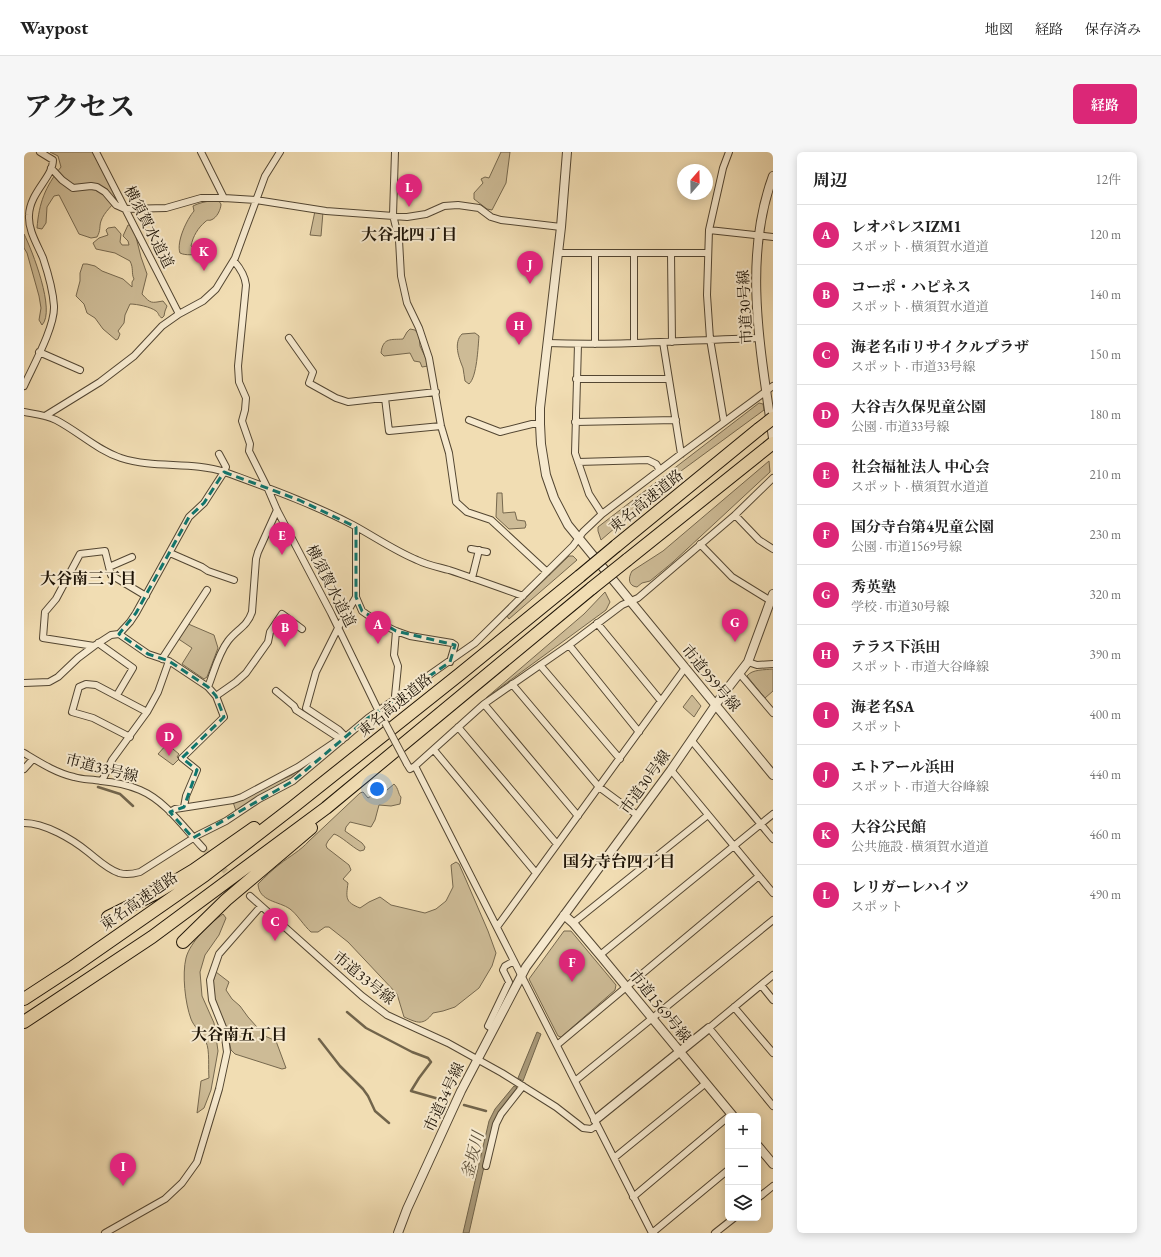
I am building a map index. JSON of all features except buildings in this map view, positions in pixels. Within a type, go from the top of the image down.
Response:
[{"type":"highway","name":"東名高速道路","points":[[24,999],[73,967],[205,875],[293,807],[418,708],[773,418]]},
{"type":"highway","points":[[24,1022],[152,937],[272,848],[370,772],[592,588],[768,447]]},
{"type":"highway","points":[[108,917],[154,894],[194,870],[418,708]]},
{"type":"highway","points":[[183,942],[226,900],[306,833],[370,772]]},
{"type":"street","points":[[24,386],[52,324],[54,307],[52,292],[43,259],[30,228],[30,204],[35,193],[52,168],[53,160],[40,152]]},
{"type":"street","name":"横須賀水道道","points":[[96,152],[179,314]]},
{"type":"street","points":[[201,152],[224,198]]},
{"type":"street","points":[[45,416],[100,382],[134,356],[157,331],[179,314],[192,308],[209,296],[222,281],[234,261],[265,176],[280,152]]},
{"type":"street","points":[[395,152],[393,216],[399,240],[401,276],[407,303],[423,338],[436,392],[441,426],[449,453],[456,502],[467,512],[491,520],[547,572]]},
{"type":"street","name":"市道959号線","points":[[568,152],[540,408],[541,444],[546,475],[562,515],[578,539],[773,775]]},
{"type":"street","points":[[724,422],[710,339],[707,295],[709,230],[721,176],[729,152]]},
{"type":"street","points":[[52,168],[62,180],[73,188],[91,186],[97,187],[105,192],[116,205],[125,209],[166,208],[201,198],[224,198],[256,200],[330,211],[407,217],[426,214],[444,206],[458,205],[479,208],[491,217],[501,220],[561,227]]},
{"type":"street","name":"市道30号線","points":[[773,176],[763,210],[759,236],[756,284],[760,338],[770,388],[773,438]]},
{"type":"street","points":[[709,230],[773,237]]},
{"type":"street","points":[[558,253],[708,253]]},
{"type":"street","points":[[634,253],[634,342]]},
{"type":"street","points":[[671,253],[672,342]]},
{"type":"street","points":[[595,344],[596,254]]},
{"type":"street","name":"横須賀水道道","points":[[234,261],[243,274],[246,285],[238,366],[239,382],[246,398],[242,421],[250,444],[249,451],[277,510],[407,764],[410,769],[415,766]]},
{"type":"street","points":[[289,338],[313,372],[309,383],[336,398],[348,402],[436,392]]},
{"type":"street","points":[[547,343],[595,344],[760,338]]},
{"type":"street","points":[[663,342],[680,454]]},
{"type":"street","points":[[578,344],[574,453],[589,494],[602,514]]},
{"type":"street","points":[[39,352],[80,370]]},
{"type":"street","points":[[576,380],[669,379]]},
{"type":"street","points":[[24,824],[41,827],[65,836],[109,868],[119,873],[130,874],[140,872],[193,838],[226,821],[260,799],[293,781],[397,698],[450,662],[485,634],[573,546],[591,524],[602,514],[770,388]]},
{"type":"street","points":[[385,398],[389,431],[441,426]]},
{"type":"street","points":[[24,412],[45,416],[55,420],[70,428],[99,448],[112,455],[128,460],[142,464],[195,466],[224,472],[318,508],[419,562],[472,578],[523,596]]},
{"type":"street","points":[[469,420],[500,432],[532,424],[540,424]]},
{"type":"street","points":[[575,422],[676,420]]},
{"type":"street","points":[[24,683],[49,682],[58,677],[78,658],[96,644],[111,635],[119,634],[130,622],[146,596],[189,517],[204,503],[224,472],[226,467],[219,454]]},
{"type":"street","points":[[578,462],[648,460],[656,464],[660,470]]},
{"type":"street","points":[[725,1172],[652,1233],[415,766],[484,704],[569,645],[629,600],[638,598],[735,515],[773,478]]},
{"type":"street","points":[[208,687],[224,647],[229,639],[245,625],[250,618],[252,612],[256,559],[277,510]]},
{"type":"street","points":[[735,515],[760,540],[773,549]]},
{"type":"street","points":[[356,527],[356,597],[362,611],[379,623],[396,632],[410,636],[452,642],[455,644],[450,662]]},
{"type":"street","points":[[700,544],[732,577],[772,597]]},
{"type":"street","points":[[471,549],[487,552]]},
{"type":"street","points":[[472,578],[479,550]]},
{"type":"street","points":[[117,695],[133,668],[96,644],[43,638],[45,612],[56,599],[80,554],[104,551],[111,575],[146,596]]},
{"type":"street","points":[[170,553],[202,566],[208,571],[234,580]]},
{"type":"street","points":[[109,567],[132,557]]},
{"type":"street","points":[[162,659],[207,590]]},
{"type":"street","points":[[344,739],[339,730],[306,708],[316,672],[338,628],[356,597]]},
{"type":"street","name":"市道30号線","points":[[521,976],[526,967],[671,770],[748,662],[772,597]]},
{"type":"street","points":[[216,696],[246,673],[268,642],[270,632],[282,614],[302,629]]},
{"type":"street","points":[[597,623],[661,701]]},
{"type":"street","points":[[396,632],[394,655],[398,666],[395,696],[397,698]]},
{"type":"street","points":[[119,634],[148,654],[169,661],[208,687],[216,696],[224,717],[182,758],[198,770],[186,796],[184,807]]},
{"type":"street","points":[[569,645],[639,732]]},
{"type":"street","points":[[102,781],[112,760],[147,712],[158,692],[169,661]]},
{"type":"street","points":[[748,662],[757,664],[773,664]]},
{"type":"street","points":[[540,665],[620,759]]},
{"type":"street","points":[[497,927],[685,668]]},
{"type":"street","points":[[740,674],[773,713]]},
{"type":"street","points":[[130,737],[93,718],[72,712],[79,687],[86,684],[96,685],[147,712]]},
{"type":"street","points":[[512,684],[598,787],[637,815]]},
{"type":"street","points":[[276,691],[294,706],[296,710],[344,739]]},
{"type":"street","points":[[484,704],[578,816]]},
{"type":"street","points":[[458,727],[557,844]]},
{"type":"street","points":[[170,812],[184,807],[232,800],[242,797],[298,767],[335,742],[344,739]]},
{"type":"street","points":[[692,741],[773,839]]},
{"type":"street","points":[[434,750],[536,873]]},
{"type":"street","name":"市道33号線","points":[[24,753],[33,759],[72,777],[102,781],[141,791],[170,812],[203,848]]},
{"type":"street","points":[[24,769],[33,759]]},
{"type":"street","points":[[671,770],[773,893]]},
{"type":"street","points":[[600,955],[773,814]]},
{"type":"street","points":[[573,923],[708,815]]},
{"type":"street","points":[[557,1044],[759,876]]},
{"type":"street","name":"市道33号線","points":[[250,896],[362,996],[388,1015],[448,1043],[523,1086],[556,1107],[584,1128],[591,1129],[596,1122]]},
{"type":"street","points":[[105,1233],[165,1199],[182,1184],[197,1162],[219,1089],[227,1052],[224,1030],[212,1000],[210,980],[219,954],[261,906]]},
{"type":"street","name":"市道1569号線","points":[[564,915],[573,923],[626,986],[706,1083],[728,1113]]},
{"type":"street","points":[[575,1081],[773,920]]},
{"type":"street","points":[[493,1029],[488,1026],[509,982],[503,970],[505,966],[514,961]]},
{"type":"street","points":[[596,1122],[773,975]]},
{"type":"street","name":"市道34号線","points":[[398,1233],[406,1210],[461,1091],[521,976]]},
{"type":"street","points":[[761,985],[773,1000]]},
{"type":"street","points":[[734,1007],[773,1054]]},
{"type":"street","points":[[709,1028],[773,1106]]},
{"type":"street","points":[[614,1158],[706,1083]]},
{"type":"street","points":[[486,1166],[496,1124],[523,1086]]},
{"type":"street","points":[[634,1196],[725,1120]]},
{"type":"street","points":[[760,1149],[773,1164]]},
{"type":"street","points":[[761,1196],[773,1186]]},
{"type":"street","points":[[715,1233],[730,1221]]},
{"type":"highlighted area","points":[[224,472],[299,500],[356,527],[356,597],[362,611],[396,631],[455,645],[450,662],[368,718],[293,781],[193,838],[170,812],[184,807],[197,770],[182,758],[224,717],[216,696],[208,687],[169,661],[148,654],[119,634],[136,613],[189,517],[204,503]]},
{"type":"shaded area","points":[[50,152],[93,152],[118,198],[102,218],[97,237],[91,238],[79,234],[59,195],[54,196],[47,207],[46,223],[42,229],[37,228],[41,203],[47,188],[61,167],[58,156]]},
{"type":"shaded area","points":[[501,152],[510,152],[506,183],[492,210],[487,209],[474,199],[474,193],[483,183],[481,179],[485,177],[489,178]]},
{"type":"shaded area","points":[[218,200],[221,204],[218,213],[213,219],[207,221],[200,227],[192,242],[191,246],[199,251],[200,255],[180,253],[179,248],[181,237],[188,219],[194,211],[193,206],[208,201]]},
{"type":"shaded area","points":[[315,211],[323,212],[321,236],[310,235]]},
{"type":"shaded area","points":[[128,225],[132,225],[134,229],[147,274],[142,294],[149,301],[163,301],[167,306],[162,318],[151,308],[130,304],[125,315],[124,323],[118,331],[120,334],[116,340],[103,329],[95,318],[87,313],[84,304],[76,296],[83,264],[95,266],[102,271],[123,279],[132,287],[132,282],[134,279],[130,261],[115,253],[96,249],[93,243],[99,238],[108,235],[106,230],[108,228],[115,227],[121,234],[120,242],[122,245],[129,245],[128,241],[123,236]]},
{"type":"shaded area","points":[[24,234],[37,266],[45,294],[46,318],[42,325],[39,320],[41,308],[39,296],[27,253],[24,248]]},
{"type":"shaded area","points":[[410,329],[415,330],[419,335],[420,346],[428,366],[422,367],[420,362],[414,361],[410,353],[384,356],[381,353],[384,344],[388,340],[403,339]]},
{"type":"shaded area","points":[[475,333],[479,336],[478,354],[474,375],[469,384],[465,381],[457,346],[459,338],[462,334]]},
{"type":"shaded area","points":[[759,403],[763,404],[764,410],[681,471],[601,540],[598,527]]},
{"type":"shaded area","points":[[769,461],[770,472],[673,562],[650,581],[642,583],[637,587],[630,583],[629,579],[632,571],[663,551]]},
{"type":"shaded area","points":[[497,493],[502,493],[503,513],[515,512],[517,520],[525,521],[525,528],[509,529],[496,517]]},
{"type":"shaded area","points":[[569,556],[573,556],[577,560],[509,619],[507,616]]},
{"type":"shaded area","points":[[605,592],[610,602],[606,610],[486,698],[584,614]]},
{"type":"shaded area","points":[[186,623],[214,635],[218,648],[207,677],[204,679],[182,664],[192,648],[177,638]]},
{"type":"shaded area","points":[[773,669],[773,691],[765,698],[747,676],[755,671]]},
{"type":"shaded area","points":[[692,695],[701,706],[694,717],[683,707]]},
{"type":"shaded area","points":[[167,744],[179,754],[177,757],[179,759],[173,765],[158,754]]},
{"type":"shaded area","points":[[331,747],[300,774],[236,811],[233,802],[292,775]]},
{"type":"shaded area","points":[[394,784],[401,797],[400,804],[391,806],[379,805],[375,820],[371,827],[350,822],[346,827],[345,831],[362,843],[365,847],[364,850],[360,851],[334,834],[326,845],[327,848],[349,865],[351,870],[343,879],[348,883],[347,896],[349,901],[360,908],[380,897],[391,905],[425,913],[436,909],[446,901],[453,887],[451,865],[456,862],[459,864],[496,953],[492,966],[479,988],[455,1007],[433,1013],[423,1022],[413,1021],[404,1017],[397,994],[348,942],[329,927],[325,927],[318,932],[311,932],[290,909],[266,898],[259,890],[258,884],[277,866],[302,848],[360,793],[363,792],[368,798],[379,791],[387,790]]},
{"type":"shaded area","points":[[223,914],[226,918],[219,935],[205,955],[200,972],[202,996],[214,1023],[218,1051],[211,1090],[204,1108],[197,1113],[201,1081],[209,1078],[208,1054],[206,1042],[192,1022],[189,1012],[184,972],[188,952],[196,939],[212,922]]},
{"type":"shaded area","points":[[564,931],[571,931],[616,985],[615,990],[561,1037],[558,1036],[529,979]]},
{"type":"shaded area","points":[[216,972],[229,982],[226,990],[232,999],[240,1006],[265,1036],[276,1041],[286,1068],[282,1069],[235,1054],[231,1050],[226,1026],[213,997],[213,982]]},
{"type":"shaded area","points":[[537,1032],[541,1034],[523,1081],[518,1078]]},
{"type":"shaded area","points":[[514,1086],[519,1089],[493,1127],[469,1233],[463,1233],[489,1121],[495,1109]]},
{"type":"waterway","points":[[98,787],[120,794],[133,806]]},
{"type":"waterway","points":[[347,1012],[366,1028],[412,1052],[428,1058],[431,1062],[411,1091],[446,1101]]},
{"type":"waterway","points":[[319,1039],[340,1066],[363,1089],[375,1111],[389,1123]]},
{"type":"waterway","points":[[464,1105],[486,1111]]},
{"type":"tunnel","points":[[203,848],[233,879]]},
{"type":"place","name":"レリガーレハイツ","points":[[409,207]]},
{"type":"place","name":"大谷公民館","points":[[204,271]]},
{"type":"place","name":"エトアール浜田","points":[[530,284]]},
{"type":"place","name":"テラス下浜田","points":[[519,345]]},
{"type":"place","name":"社会福祉法人 中心会","points":[[282,555]]},
{"type":"place","name":"秀英塾","points":[[735,642]]},
{"type":"place","name":"レオパレスIZM1","points":[[378,644]]},
{"type":"place","name":"コーポ・ハピネス","points":[[285,647]]},
{"type":"place","name":"大谷吉久保児童公園","points":[[169,756]]},
{"type":"place","name":"海老名市リサイクルプラザ","points":[[275,941]]},
{"type":"place","name":"国分寺台第4児童公園","points":[[572,982]]},
{"type":"place","name":"海老名SA","points":[[123,1186]]},
{"type":"district","name":"大谷北四丁目","points":[[409,234]]},
{"type":"district","name":"大谷南三丁目","points":[[88,578]]},
{"type":"district","name":"国分寺台四丁目","points":[[619,861]]},
{"type":"district","name":"大谷南五丁目","points":[[239,1034]]},
{"type":"water label","name":"釜坂川","points":[[472,1155]]}]
